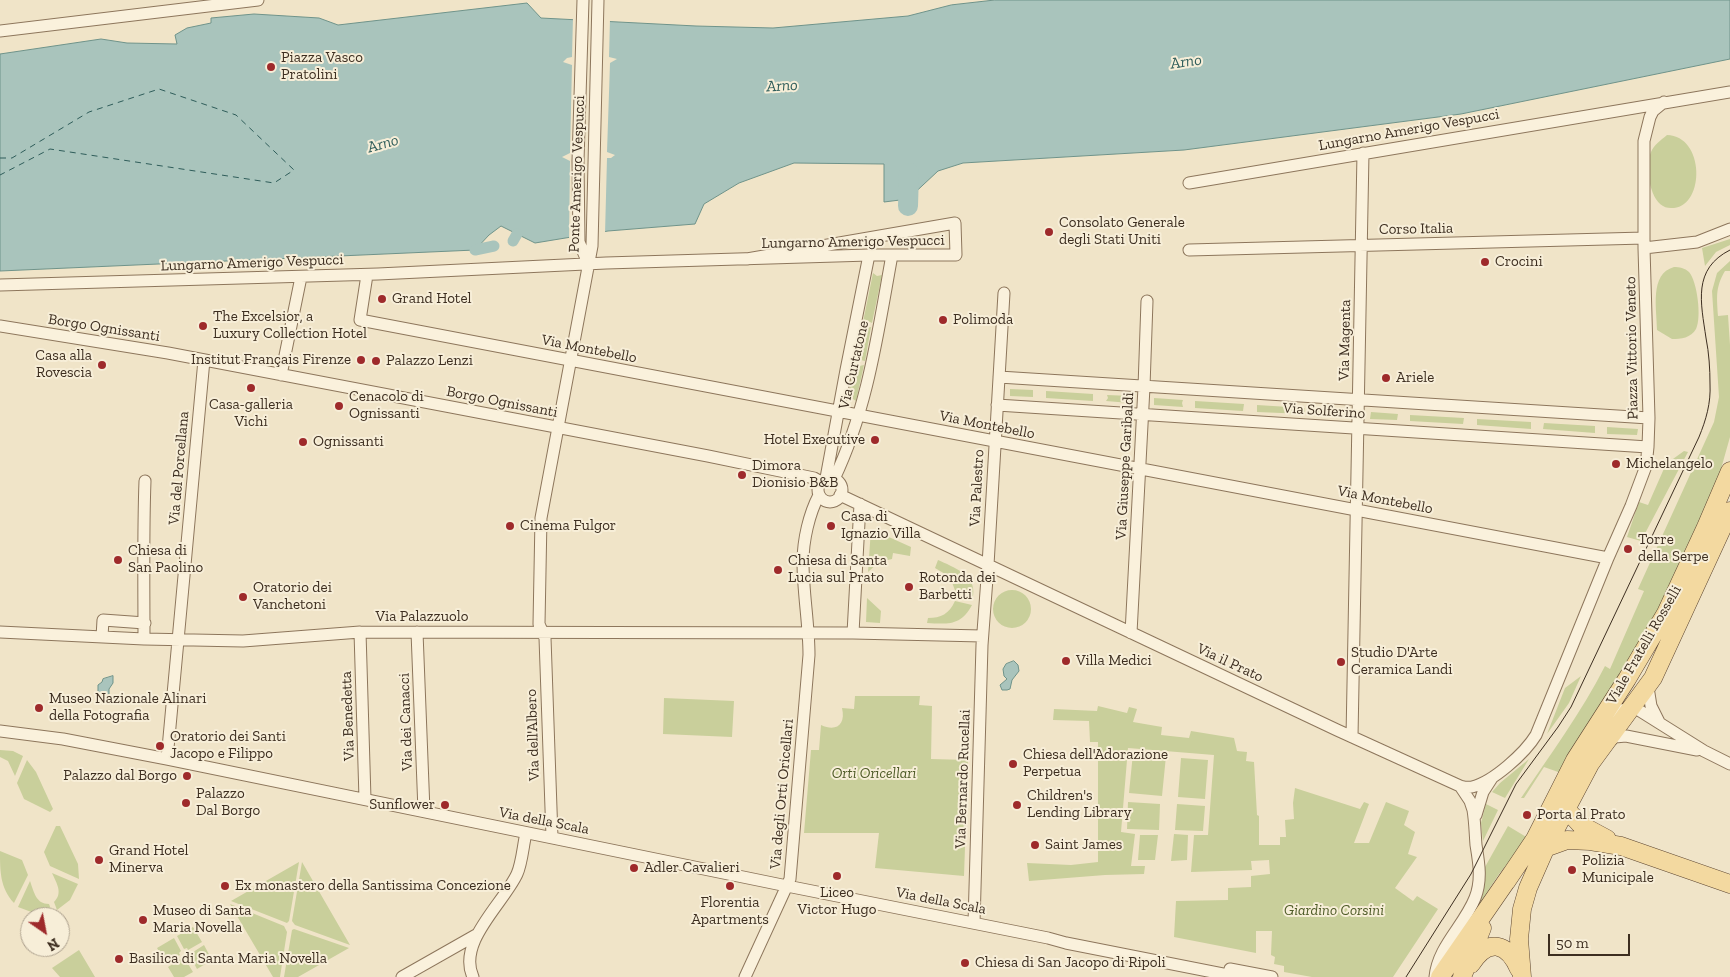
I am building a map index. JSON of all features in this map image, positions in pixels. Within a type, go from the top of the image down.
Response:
[{"type":"main road","name":"Viale Fratelli Rosselli","points":[[1582,762],[1598,724],[1666,613],[1730,471]]},
{"type":"main road","name":"Viale Fratelli Rosselli","points":[[1582,762],[1602,747],[1648,687],[1673,637],[1730,511]]},
{"type":"main road","points":[[1522,977],[1519,939],[1522,909],[1528,888],[1546,847],[1566,809],[1582,762]]},
{"type":"main road","points":[[1440,977],[1535,839],[1582,762]]},
{"type":"main road","points":[[1566,809],[1581,825],[1621,846],[1730,884]]},
{"type":"main road","points":[[1462,977],[1487,916],[1502,888],[1512,872],[1527,859],[1546,847],[1562,841],[1579,840],[1621,846]]},
{"type":"main road","points":[[1462,977],[1481,951],[1493,946],[1505,949],[1510,953],[1522,977]]},
{"type":"street","points":[[0,31],[258,0]]},
{"type":"street","name":"Ponte Amerigo Vespucci","points":[[583,0],[578,161],[579,242],[588,264]]},
{"type":"street","name":"Ponte Amerigo Vespucci","points":[[588,264],[592,242],[598,0]]},
{"type":"street","points":[[1664,102],[1730,92]]},
{"type":"street","name":"Lungarno Amerigo Vespucci","points":[[1189,183],[1664,102]]},
{"type":"street","name":"Piazza Vittorio Veneto","points":[[1648,447],[1644,141],[1650,117],[1664,102]]},
{"type":"street","name":"Via Magenta","points":[[1352,737],[1363,153]]},
{"type":"street","name":"Lungarno Amerigo Vespucci","points":[[0,285],[367,275],[506,268],[532,273],[569,271],[588,264],[747,259],[868,255],[956,255],[955,223],[747,259]]},
{"type":"street","points":[[1644,243],[1697,242],[1730,229]]},
{"type":"street","name":"Corso Italia","points":[[1189,250],[1362,245],[1644,243]]},
{"type":"street","name":"Via Curtatone","points":[[827,480],[868,255]]},
{"type":"street","name":"Via Curtatone","points":[[827,480],[859,416],[871,369],[892,255]]},
{"type":"street","name":"Via dell'Albero","points":[[552,837],[545,638],[539,624],[541,518],[588,264]]},
{"type":"street","name":"Via Montebello","points":[[367,275],[360,320],[1608,558]]},
{"type":"street","points":[[281,375],[301,277]]},
{"type":"street","name":"Via Palestro","points":[[988,565],[1004,293]]},
{"type":"street","name":"Via Giuseppe Garibaldi","points":[[1131,633],[1147,301]]},
{"type":"street","name":"Borgo Ognissanti","points":[[0,326],[204,360],[827,480]]},
{"type":"street","name":"Via del Porcellana","points":[[167,759],[204,360]]},
{"type":"street","name":"Via Solferino","points":[[999,378],[1649,418]]},
{"type":"street","name":"Via Solferino","points":[[997,406],[1648,447]]},
{"type":"street","points":[[1460,786],[1472,787],[1494,776],[1533,740],[1543,721],[1608,558],[1631,506],[1646,466],[1648,447]]},
{"type":"street","points":[[819,494],[818,488],[827,480],[840,484],[840,495]]},
{"type":"street","points":[[144,639],[143,543],[145,481]]},
{"type":"street","name":"Via il Prato","points":[[819,494],[823,500],[829,502],[836,500],[840,495],[860,504],[1352,737],[1460,786]]},
{"type":"street","name":"Via degli Orti Oricellari","points":[[746,974],[790,878],[809,655],[803,562],[813,508],[819,494]]},
{"type":"street","points":[[860,504],[848,633],[982,636],[988,565]]},
{"type":"street","points":[[102,637],[103,620],[145,620]]},
{"type":"street","name":"Via Palazzuolo","points":[[0,632],[144,639],[243,641],[360,632],[848,633]]},
{"type":"street","name":"Via Benedetta","points":[[360,632],[365,798]]},
{"type":"street","name":"Via dei Canacci","points":[[418,632],[424,812]]},
{"type":"street","name":"Via Bernardo Rucellai","points":[[974,923],[982,636]]},
{"type":"street","points":[[1648,687],[1652,706],[1659,722]]},
{"type":"street","points":[[1598,724],[1614,712],[1637,709],[1704,751],[1730,764]]},
{"type":"street","name":"Via della Scala","points":[[0,731],[63,739],[365,798],[526,833],[1238,977]]},
{"type":"street","points":[[1602,747],[1615,737],[1626,736],[1704,751]]},
{"type":"street","points":[[1475,820],[1483,792],[1494,776]]},
{"type":"street","points":[[1435,977],[1436,965],[1440,954],[1465,916],[1478,889],[1480,868],[1476,845],[1475,820],[1470,801],[1460,786]]},
{"type":"street","points":[[474,977],[470,961],[478,932],[503,898],[518,873],[526,833]]},
{"type":"street","points":[[402,977],[478,932]]},
{"type":"street","name":"Via della Scala","points":[[1048,938],[1067,937],[1272,977]]},
{"type":"green space","points":[[1667,135],[1679,138],[1688,146],[1694,158],[1696,171],[1695,184],[1691,195],[1684,204],[1674,208],[1665,207],[1658,202],[1651,189],[1648,173],[1651,152]]},
{"type":"green space","points":[[1730,239],[1730,245],[1716,252],[1705,266],[1702,248]]},
{"type":"green space","points":[[1730,261],[1730,271],[1725,271],[1717,293],[1718,316],[1728,315],[1730,345],[1730,437],[1719,476],[1664,601],[1561,773],[1544,767],[1524,798],[1521,798],[1576,717],[1605,666],[1610,669],[1644,591],[1638,589],[1714,422],[1719,397],[1712,291],[1717,273]]},
{"type":"green space","points":[[1674,267],[1686,270],[1692,277],[1699,316],[1696,329],[1689,336],[1672,339],[1657,330],[1656,293],[1661,277],[1666,271]]},
{"type":"green space","points":[[873,273],[877,276],[882,275],[872,323],[868,321],[863,322]]},
{"type":"green space","points":[[863,326],[871,327],[865,361],[856,359]]},
{"type":"green space","points":[[855,364],[859,366],[864,365],[856,401],[853,399],[847,400]]},
{"type":"green space","points":[[1010,389],[1033,390],[1033,397],[1010,396]]},
{"type":"green space","points":[[1046,391],[1093,394],[1093,401],[1046,398]]},
{"type":"green space","points":[[1107,395],[1131,396],[1130,403],[1106,401]]},
{"type":"green space","points":[[1154,398],[1183,400],[1183,407],[1154,405]]},
{"type":"green space","points":[[1195,401],[1244,404],[1243,411],[1195,408]]},
{"type":"green space","points":[[1257,405],[1305,408],[1305,414],[1257,412]]},
{"type":"green space","points":[[1318,408],[1347,410],[1347,417],[1318,415]]},
{"type":"green space","points":[[1371,412],[1398,414],[1397,420],[1370,419]]},
{"type":"green space","points":[[1410,415],[1464,418],[1463,424],[1410,421]]},
{"type":"green space","points":[[1477,419],[1531,422],[1531,429],[1477,425]]},
{"type":"green space","points":[[1544,423],[1595,426],[1595,433],[1543,429]]},
{"type":"green space","points":[[1607,427],[1638,429],[1637,435],[1607,434]]},
{"type":"green space","points":[[1684,451],[1688,452],[1641,541],[1627,537],[1639,502],[1648,505],[1666,464]]},
{"type":"green space","points":[[871,529],[911,547],[910,556],[893,553],[892,559],[879,562],[868,572]]},
{"type":"green space","points":[[938,560],[957,569],[968,577],[973,589],[973,596],[956,593],[950,577],[935,568]]},
{"type":"green space","points":[[1012,590],[1025,596],[1031,609],[1025,622],[1012,628],[999,622],[993,609],[999,596]]},
{"type":"green space","points":[[867,598],[881,611],[880,623],[866,622]]},
{"type":"green space","points":[[955,601],[972,605],[963,617],[948,623],[927,623],[928,618],[941,616],[947,612]]},
{"type":"green space","points":[[1581,676],[1569,703],[1547,734],[1565,688]]},
{"type":"green space","name":"Orti Oricellari","points":[[855,696],[920,696],[919,705],[932,706],[931,759],[968,760],[964,876],[875,868],[879,833],[804,833],[811,750],[819,750],[821,725],[831,728],[839,726],[843,719],[842,708],[854,709]]},
{"type":"green space","points":[[664,698],[734,701],[732,737],[663,734]]},
{"type":"green space","name":"Giardino Corsini","points":[[1098,706],[1127,713],[1129,707],[1137,709],[1133,722],[1162,727],[1161,735],[1189,738],[1191,731],[1234,738],[1237,751],[1247,752],[1246,761],[1254,762],[1257,815],[1259,816],[1259,845],[1280,845],[1280,837],[1286,837],[1285,820],[1294,819],[1293,803],[1295,788],[1360,809],[1364,802],[1369,804],[1354,843],[1369,843],[1386,802],[1409,811],[1404,825],[1415,832],[1408,854],[1417,857],[1395,888],[1413,901],[1417,896],[1438,909],[1393,977],[1312,977],[1284,972],[1284,966],[1274,964],[1275,957],[1271,955],[1272,931],[1256,931],[1256,953],[1174,937],[1176,901],[1228,900],[1228,888],[1251,887],[1251,876],[1270,874],[1269,860],[1251,861],[1252,870],[1191,872],[1194,835],[1208,835],[1214,755],[1128,748],[1121,832],[1135,834],[1131,866],[1145,866],[1144,874],[1029,881],[1027,863],[1071,865],[1098,862],[1098,742],[1090,742],[1089,721],[1053,720],[1054,709],[1097,711]]},
{"type":"green space","points":[[0,750],[13,751],[23,756],[15,776],[8,761],[0,757]]},
{"type":"green space","points":[[1133,753],[1166,756],[1162,796],[1129,793]]},
{"type":"green space","points":[[1181,758],[1208,760],[1205,799],[1178,797]]},
{"type":"green space","points":[[1529,759],[1505,798],[1492,792],[1500,783]]},
{"type":"green space","points":[[27,760],[36,772],[53,809],[50,812],[24,799],[17,783]]},
{"type":"green space","points":[[1128,802],[1160,804],[1159,830],[1127,829]]},
{"type":"green space","points":[[1177,804],[1205,806],[1203,831],[1175,830]]},
{"type":"green space","points":[[1486,804],[1498,810],[1483,841],[1481,823]]},
{"type":"green space","points":[[56,826],[60,826],[78,864],[79,879],[50,866],[44,852]]},
{"type":"green space","points":[[1508,826],[1528,838],[1499,874],[1464,927],[1482,893],[1485,867]]},
{"type":"green space","points":[[1174,834],[1188,835],[1187,860],[1171,861]]},
{"type":"green space","points":[[1140,835],[1158,835],[1155,860],[1138,860]]},
{"type":"green space","points":[[0,851],[22,860],[28,875],[14,903],[3,885]]},
{"type":"green space","points":[[299,862],[289,921],[287,923],[231,901]]},
{"type":"green space","points":[[302,862],[350,945],[295,925],[292,921]]},
{"type":"green space","points":[[52,873],[78,884],[70,900],[61,907],[56,907],[54,902],[59,892]]},
{"type":"green space","points":[[30,881],[38,900],[49,904],[50,907],[20,908],[18,907]]},
{"type":"green space","points":[[230,904],[284,926],[287,932],[280,977],[273,977]]},
{"type":"green space","points":[[193,927],[202,942],[188,950],[187,948],[184,949],[177,936]]},
{"type":"green space","points":[[294,929],[349,948],[298,977],[284,977],[292,930]]},
{"type":"green space","points":[[174,938],[181,951],[180,955],[166,963],[157,948]]},
{"type":"green space","points":[[204,945],[212,960],[197,969],[190,954]]},
{"type":"green space","points":[[79,950],[95,977],[60,977],[52,968]]},
{"type":"green space","points":[[182,958],[183,960],[185,959],[193,972],[184,977],[174,977],[168,967]]},
{"type":"water","name":"Arno","points":[[995,0],[1730,0],[1730,59],[1461,114],[1184,150],[963,163],[938,171],[908,199],[884,202],[884,164],[794,163],[739,183],[704,204],[695,224],[608,231],[535,243],[501,226],[489,235],[475,250],[0,271],[0,54],[101,39],[127,43],[177,44],[175,35],[187,28],[211,23],[211,18],[254,14],[319,18],[338,25],[527,3],[541,18],[773,28],[908,16],[951,5]]},
{"type":"water","points":[[1014,661],[1018,665],[1019,671],[1012,680],[1010,689],[1002,690],[1000,685],[1007,679],[1004,676],[1003,669],[1006,664]]},
{"type":"water","points":[[113,676],[109,695],[98,695],[98,685],[103,679]]},
{"type":"pier","points":[[573,17],[610,19],[609,57],[617,59],[610,63],[607,152],[615,155],[607,158],[605,234],[569,240],[570,161],[562,157],[570,153],[572,65],[563,62],[567,58],[572,57]]},
{"type":"waterway","points":[[908,206],[909,173]]},
{"type":"waterway","points":[[513,241],[517,234]]},
{"type":"waterway","points":[[475,250],[494,246]]},
{"type":"ferry route","points":[[0,158],[12,158],[89,112],[159,89],[236,115],[294,170],[274,183],[50,149],[0,175]]},
{"type":"tram line","points":[[1406,977],[1471,874],[1516,784],[1571,707],[1699,437],[1708,411],[1710,398],[1709,355],[1702,312],[1702,288],[1704,277],[1710,267],[1718,258],[1730,250]]},
{"type":"place","name":"Piazza Vasco Pratolini","points":[[271,67]]},
{"type":"place","name":"Consolato Generale degli Stati Uniti","points":[[1049,232]]},
{"type":"place","name":"Crocini","points":[[1485,262]]},
{"type":"place","name":"Grand Hotel","points":[[382,299]]},
{"type":"place","name":"Polimoda","points":[[943,320]]},
{"type":"place","name":"The Excelsior, a Luxury Collection Hotel","points":[[203,326]]},
{"type":"place","name":"Institut Français Firenze","points":[[361,360]]},
{"type":"place","name":"Palazzo Lenzi","points":[[376,361]]},
{"type":"place","name":"Casa alla Rovescia","points":[[102,365]]},
{"type":"place","name":"Ariele","points":[[1386,378]]},
{"type":"place","name":"Casa-galleria Vichi","points":[[251,388]]},
{"type":"place","name":"Cenacolo di Ognissanti","points":[[339,406]]},
{"type":"place","name":"Hotel Executive","points":[[875,440]]},
{"type":"place","name":"Ognissanti","points":[[303,442]]},
{"type":"place","name":"Michelangelo","points":[[1616,464]]},
{"type":"place","name":"Dimora Dionisio B&B","points":[[742,475]]},
{"type":"place","name":"Cinema Fulgor","points":[[510,526]]},
{"type":"place","name":"Casa di Ignazio Villa","points":[[831,526]]},
{"type":"place","name":"Torre della Serpe","points":[[1628,549]]},
{"type":"place","name":"Chiesa di San Paolino","points":[[118,560]]},
{"type":"place","name":"Chiesa di Santa Lucia sul Prato","points":[[778,570]]},
{"type":"place","name":"Rotonda dei Barbetti","points":[[909,587]]},
{"type":"place","name":"Oratorio dei Vanchetoni","points":[[243,597]]},
{"type":"place","name":"Villa Medici","points":[[1066,661]]},
{"type":"place","name":"Studio D'Arte Ceramica Landi","points":[[1341,662]]},
{"type":"place","name":"Museo Nazionale Alinari della Fotografia","points":[[39,708]]},
{"type":"place","name":"Oratorio dei Santi Jacopo e Filippo","points":[[160,746]]},
{"type":"place","name":"Chiesa dell'Adorazione Perpetua","points":[[1013,764]]},
{"type":"place","name":"Palazzo dal Borgo","points":[[187,776]]},
{"type":"place","name":"Palazzo Dal Borgo","points":[[186,803]]},
{"type":"place","name":"Sunflower","points":[[445,805]]},
{"type":"place","name":"Children's Lending Library","points":[[1017,805]]},
{"type":"place","name":"Porta al Prato","points":[[1527,815]]},
{"type":"place","name":"Saint James","points":[[1035,845]]},
{"type":"place","name":"Grand Hotel Minerva","points":[[99,860]]},
{"type":"place","name":"Adler Cavalieri","points":[[634,868]]},
{"type":"place","name":"Polizia Municipale","points":[[1572,870]]},
{"type":"place","name":"Liceo Victor Hugo","points":[[837,876]]},
{"type":"place","name":"Ex monastero della Santissima Concezione","points":[[225,886]]},
{"type":"place","name":"Florentia Apartments","points":[[730,886]]},
{"type":"place","name":"Museo di Santa Maria Novella","points":[[143,920]]},
{"type":"place","name":"Basilica di Santa Maria Novella","points":[[119,959]]},
{"type":"place","name":"Chiesa di San Jacopo di Ripoli","points":[[965,963]]}]
